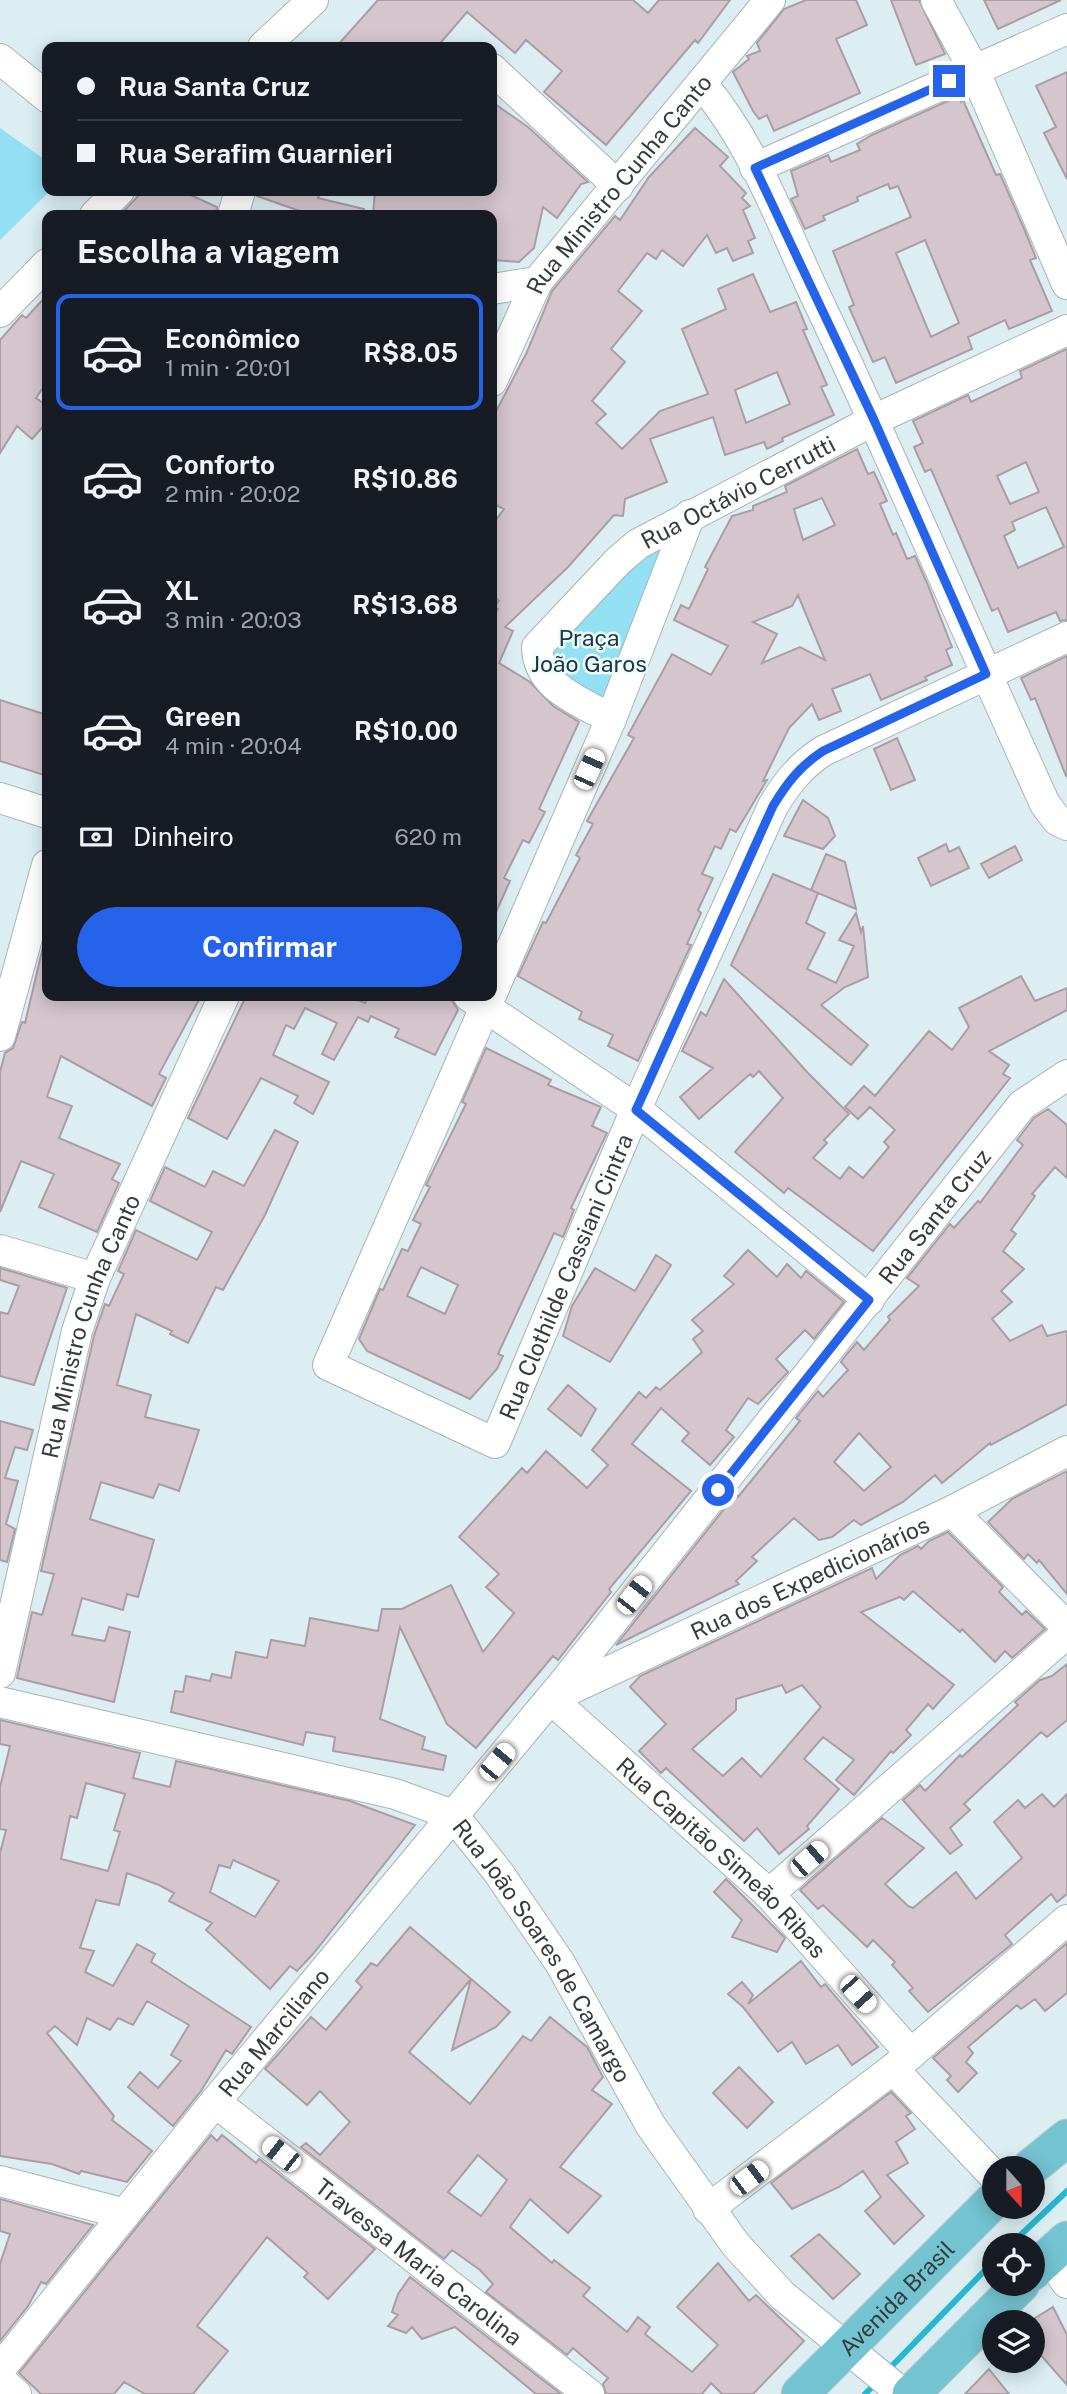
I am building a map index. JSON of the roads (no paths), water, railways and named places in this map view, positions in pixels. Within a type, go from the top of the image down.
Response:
[{"type":"main road","points":[[1045,2156],[1067,2138]]},
{"type":"main road","name":"Avenida Brasil","points":[[800,2394],[855,2355],[982,2213]]},
{"type":"main road","points":[[902,2391],[1008,2296]]},
{"type":"street","points":[[275,41],[313,0]]},
{"type":"street","name":"Rua Ministro Cunha Canto","points":[[497,371],[537,282],[770,0]]},
{"type":"street","points":[[936,0],[974,70],[1067,284]]},
{"type":"street","points":[[755,168],[1067,29]]},
{"type":"street","points":[[0,59],[42,93]]},
{"type":"street","points":[[497,74],[618,186]]},
{"type":"street","points":[[702,84],[725,115],[755,168],[874,420],[1045,804],[1058,820],[1067,825]]},
{"type":"street","points":[[100,210],[114,196]]},
{"type":"street","points":[[0,313],[42,269]]},
{"type":"street","points":[[497,288],[537,282]]},
{"type":"street","name":"Rua Octávio Cerrutti","points":[[611,719],[552,684],[543,675],[537,647],[618,561],[638,544],[690,515],[874,420],[1067,330]]},
{"type":"street","points":[[497,969],[611,719],[690,515]]},
{"type":"street","name":"Rua Clothilde Cassiani Cintra","points":[[483,1001],[328,1366],[495,1443],[636,1110],[773,806],[789,781],[802,765],[823,751],[1067,637]]},
{"type":"street","points":[[0,798],[42,811]]},
{"type":"street","points":[[0,1036],[42,883]]},
{"type":"street","name":"Rua Ministro Cunha Canto","points":[[0,1673],[77,1331],[95,1278],[222,1001]]},
{"type":"street","points":[[488,1001],[636,1110],[869,1300]]},
{"type":"street","name":"Rua Santa Cruz","points":[[551,1699],[1022,1105],[1067,1075]]},
{"type":"street","points":[[0,1250],[95,1278]]},
{"type":"street","name":"Rua dos Expedicionários","points":[[551,1699],[952,1511],[1067,1451]]},
{"type":"street","points":[[952,1511],[1067,1627]]},
{"type":"street","points":[[769,1894],[1067,1633]]},
{"type":"street","name":"Rua Marciliano","points":[[0,2369],[215,2102],[551,1699]]},
{"type":"street","name":"Rua Capitão Simeão Ribas","points":[[551,1699],[769,1894],[982,2161]]},
{"type":"street","name":"Rua João Soares de Camargo","points":[[0,1702],[395,1794],[453,1815],[498,1872],[560,1963],[652,2126],[708,2209],[782,2295],[902,2391]]},
{"type":"street","points":[[708,2209],[902,2061],[1067,1920]]},
{"type":"street","name":"Travessa Maria Carolina","points":[[215,2102],[589,2394]]},
{"type":"street","points":[[0,2181],[125,2214]]},
{"type":"street","points":[[0,2380],[16,2394]]},
{"type":"waterway","points":[[1023,2233],[1067,2191]]},
{"type":"waterway","points":[[888,2370],[982,2273]]},
{"type":"waterway","points":[[865,2394],[876,2383]]},
{"type":"park label","name":"Praça João Garos","points":[[589,650]]}]
